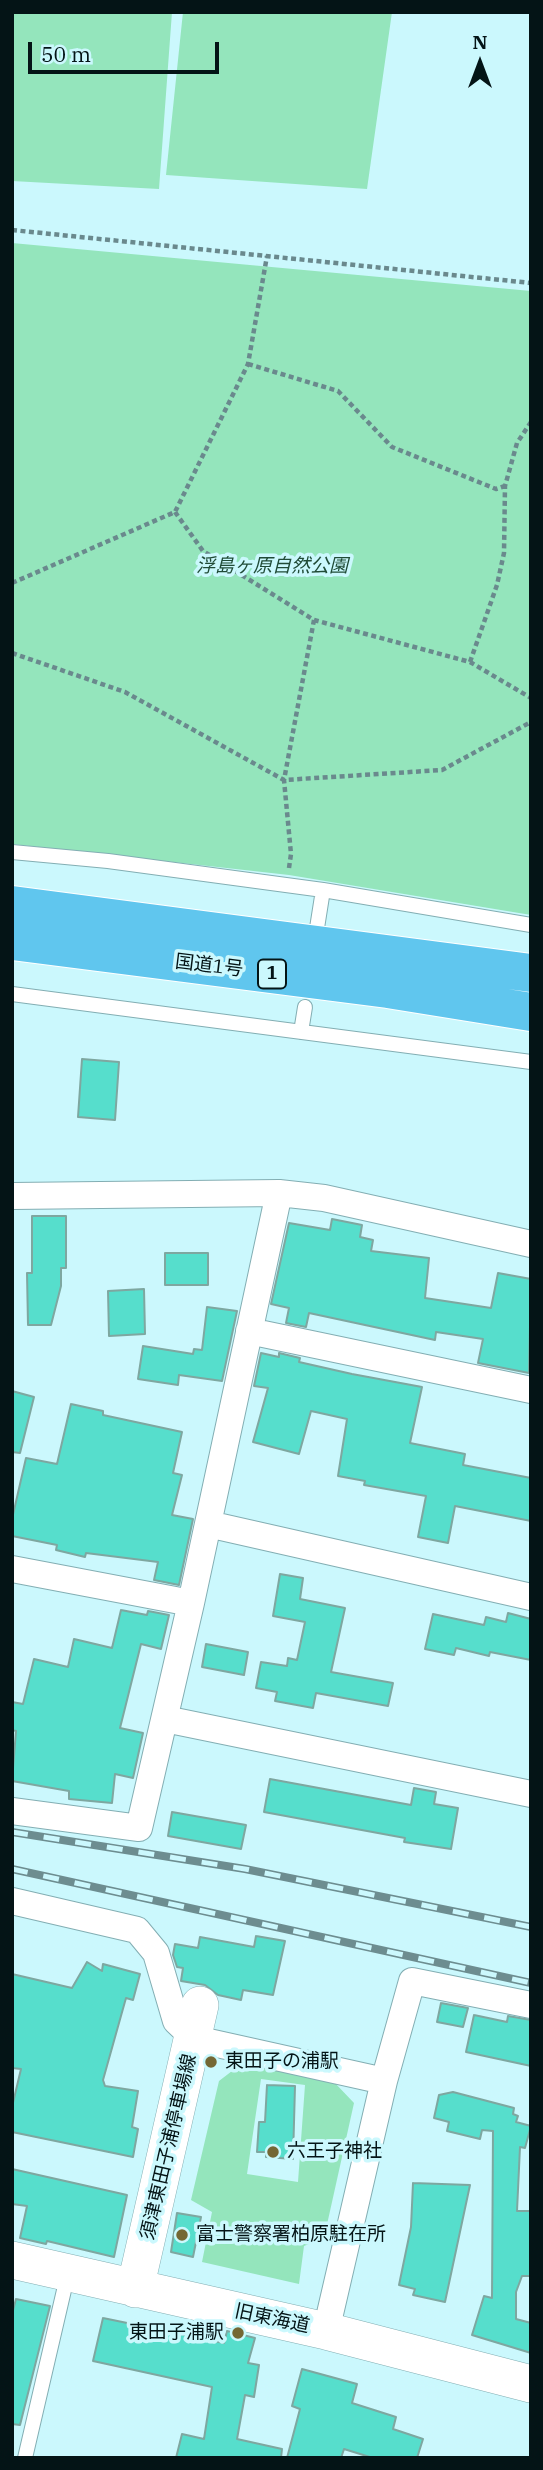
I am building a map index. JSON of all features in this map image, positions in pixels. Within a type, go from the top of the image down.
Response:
[{"type":"highway","name":"国道1号","points":[[12,905],[531,973]]},
{"type":"highway","name":"国道1号","points":[[12,941],[388,989],[531,1012]]},
{"type":"main road","name":"須津東田子浦停車場線","points":[[135,2289],[198,2022]]},
{"type":"main road","name":"旧東海道","points":[[12,2260],[326,2331],[531,2384]]},
{"type":"street","points":[[12,1196],[279,1193],[324,1198],[531,1244]]},
{"type":"street","points":[[12,1811],[139,1828],[166,1719],[279,1193]]},
{"type":"street","points":[[249,1331],[531,1390]]},
{"type":"street","points":[[208,1524],[531,1597]]},
{"type":"street","points":[[12,1569],[191,1603]]},
{"type":"street","points":[[166,1719],[531,1794]]},
{"type":"street","points":[[12,1901],[137,1930],[156,1953],[176,2021],[198,2022],[384,2081]]},
{"type":"street","points":[[326,2331],[384,2081],[412,1981],[531,2005]]},
{"type":"lane","points":[[12,852],[108,861],[323,890],[531,925]]},
{"type":"lane","points":[[317,928],[323,890]]},
{"type":"lane","points":[[12,994],[531,1062]]},
{"type":"lane","points":[[301,1032],[305,1007]]},
{"type":"lane","points":[[25,2458],[68,2273]]},
{"type":"path","points":[[12,230],[531,283]]},
{"type":"path","points":[[12,583],[175,512],[248,364],[267,256]]},
{"type":"path","points":[[248,364],[338,391],[392,447],[496,489],[506,486]]},
{"type":"path","points":[[470,662],[498,585],[504,553],[506,486],[517,443],[531,422]]},
{"type":"path","points":[[175,512],[203,551],[314,620],[470,662],[531,698]]},
{"type":"path","points":[[286,885],[291,854],[284,780],[314,620]]},
{"type":"path","points":[[12,653],[125,692],[284,780],[442,770],[531,722]]},
{"type":"green space","points":[[12,12],[172,12],[159,189],[12,181]]},
{"type":"green space","points":[[183,12],[392,12],[367,189],[166,175]]},
{"type":"green space","name":"浮島ヶ原自然公園","points":[[12,243],[531,291],[531,915],[289,875],[12,844]]},
{"type":"green space","name":"六王子神社","points":[[245,2061],[334,2082],[354,2103],[324,2238],[304,2246],[299,2284],[202,2262],[212,2212],[191,2200],[219,2081]],"holes":[[[261,2079],[305,2085],[298,2182],[247,2174]]]},
{"type":"building","points":[[82,1059],[119,1062],[115,1120],[78,1117]]},
{"type":"building","points":[[32,1216],[66,1216],[66,1268],[61,1268],[61,1286],[51,1325],[28,1325],[27,1273],[32,1273]]},
{"type":"building","points":[[332,1219],[362,1225],[360,1237],[373,1240],[371,1251],[429,1258],[425,1298],[491,1308],[498,1273],[531,1279],[529,1373],[478,1363],[483,1339],[436,1332],[435,1340],[309,1313],[306,1327],[286,1323],[289,1308],[271,1304],[289,1223],[330,1230]]},
{"type":"building","points":[[165,1253],[208,1253],[208,1285],[165,1285]]},
{"type":"building","points":[[144,1289],[145,1334],[109,1336],[108,1291]]},
{"type":"building","points":[[207,1307],[237,1311],[222,1381],[179,1375],[178,1385],[138,1379],[143,1346],[193,1354],[194,1349],[202,1350]]},
{"type":"building","points":[[261,1353],[279,1357],[279,1353],[300,1358],[299,1362],[422,1387],[410,1443],[465,1454],[463,1465],[531,1478],[531,1521],[455,1506],[448,1543],[418,1537],[426,1496],[364,1485],[365,1481],[338,1476],[347,1419],[311,1411],[299,1454],[253,1442],[268,1388],[254,1386]]},
{"type":"building","points":[[12,1391],[34,1397],[20,1453],[12,1452]]},
{"type":"building","points":[[71,1404],[103,1411],[103,1415],[182,1432],[173,1473],[182,1475],[172,1515],[193,1519],[179,1585],[154,1580],[158,1562],[86,1553],[85,1557],[56,1550],[57,1545],[12,1536],[12,1519],[26,1458],[57,1464]]},
{"type":"building","points":[[280,1574],[303,1578],[300,1599],[345,1608],[331,1672],[393,1683],[388,1706],[316,1693],[313,1708],[275,1701],[277,1692],[256,1688],[261,1662],[287,1666],[288,1658],[297,1660],[305,1622],[273,1616]]},
{"type":"building","points":[[121,1610],[147,1615],[148,1611],[169,1615],[161,1649],[141,1644],[120,1728],[143,1733],[133,1778],[115,1774],[112,1803],[69,1799],[69,1791],[12,1781],[16,1731],[12,1730],[12,1702],[23,1704],[34,1659],[68,1667],[74,1639],[112,1648]]},
{"type":"building","points":[[508,1613],[531,1619],[531,1660],[490,1652],[489,1656],[456,1648],[454,1655],[425,1649],[433,1614],[484,1625],[486,1617],[506,1622]]},
{"type":"building","points":[[206,1644],[248,1652],[244,1675],[202,1667]]},
{"type":"building","points":[[270,1779],[411,1805],[414,1788],[436,1792],[434,1804],[458,1808],[451,1849],[404,1842],[405,1838],[264,1812]]},
{"type":"building","points":[[172,1812],[246,1825],[241,1849],[168,1836]]},
{"type":"building","points":[[256,1936],[285,1941],[273,1995],[243,1990],[241,2000],[218,1995],[205,1985],[181,1981],[183,1968],[177,1967],[173,1955],[175,1944],[198,1948],[200,1937],[254,1947]]},
{"type":"building","points":[[87,1962],[102,1971],[103,1964],[140,1974],[133,2000],[126,1998],[103,2080],[105,2086],[138,2091],[132,2127],[138,2129],[133,2157],[12,2132],[12,2107],[21,2069],[12,2068],[12,1974],[72,1988]]},
{"type":"building","points":[[441,2003],[468,2008],[463,2027],[437,2022]]},
{"type":"building","points":[[474,2015],[507,2022],[508,2016],[531,2020],[531,2066],[466,2052]]},
{"type":"building","points":[[267,2085],[295,2086],[293,2159],[266,2157],[266,2152],[257,2152],[259,2122],[265,2122]]},
{"type":"building","points":[[453,2092],[514,2108],[513,2114],[518,2116],[516,2122],[531,2126],[525,2148],[520,2147],[517,2211],[531,2211],[531,2276],[522,2276],[516,2292],[516,2319],[531,2323],[531,2353],[472,2335],[484,2296],[492,2298],[493,2131],[482,2130],[480,2139],[447,2131],[449,2122],[434,2118],[439,2095]]},
{"type":"building","points":[[12,2169],[127,2195],[114,2257],[47,2241],[46,2244],[20,2238],[27,2206],[12,2204]]},
{"type":"building","points":[[413,2183],[470,2185],[445,2302],[413,2295],[415,2289],[399,2285],[411,2227]]},
{"type":"building","points":[[177,2213],[201,2217],[193,2257],[171,2252]]},
{"type":"building","points":[[16,2299],[50,2306],[20,2425],[12,2424],[12,2314]]},
{"type":"building","points":[[103,2318],[224,2343],[227,2331],[255,2338],[248,2363],[259,2365],[254,2397],[245,2395],[237,2439],[282,2449],[281,2458],[176,2458],[182,2434],[204,2439],[212,2387],[93,2361]]},
{"type":"building","points":[[302,2369],[357,2384],[352,2403],[396,2417],[393,2429],[423,2439],[417,2458],[373,2458],[344,2449],[341,2458],[287,2458],[300,2409],[292,2406]]},
{"type":"railway","points":[[12,1832],[245,1869],[531,1927]]},
{"type":"railway","points":[[12,1869],[531,1983]]},
{"type":"place","name":"東田子の浦駅","points":[[211,2062]]},
{"type":"place","name":"六王子神社","points":[[273,2152]]},
{"type":"place","name":"富士警察署柏原駐在所","points":[[182,2235]]},
{"type":"place","name":"東田子浦駅","points":[[238,2333]]}]
